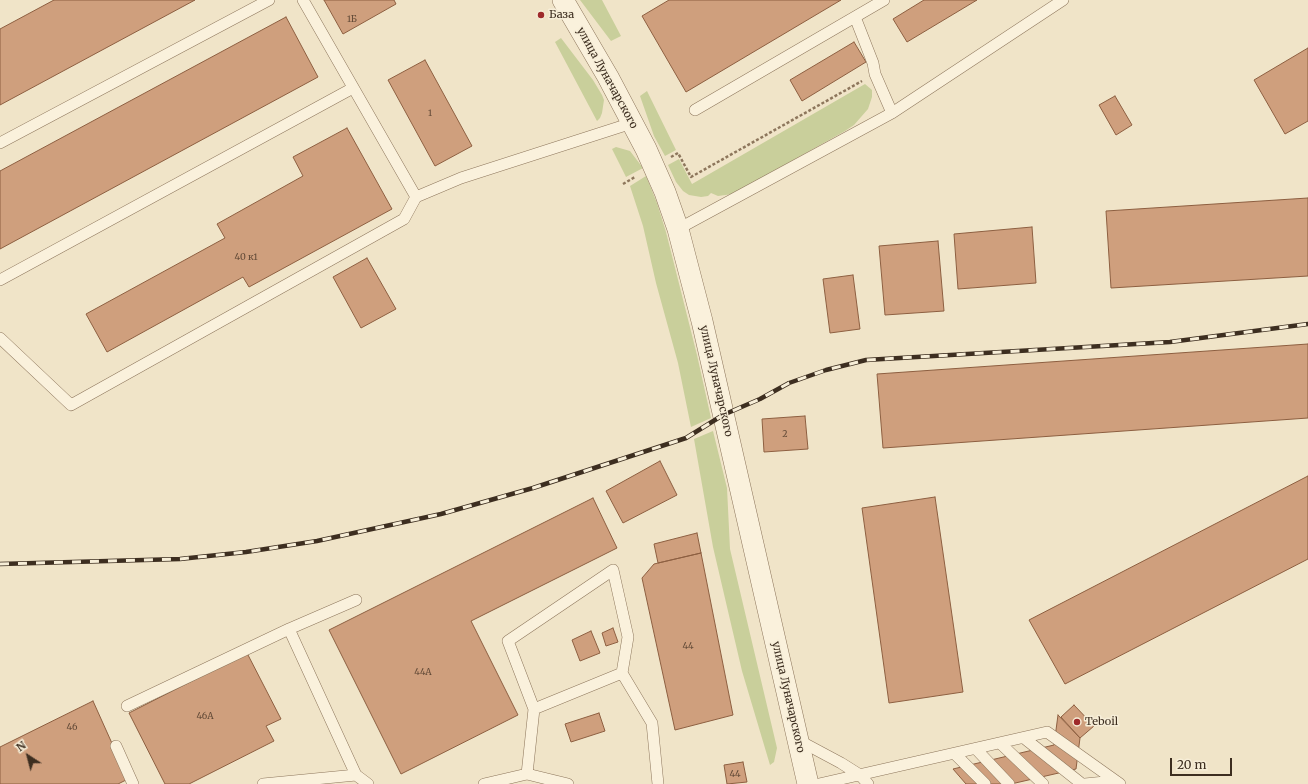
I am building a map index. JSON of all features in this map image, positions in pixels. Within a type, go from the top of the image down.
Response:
[{"type":"street","name":"улица Луначарского","points":[[563,0],[608,77],[646,149],[665,192],[678,229],[702,320],[808,784]]},
{"type":"lane","points":[[0,143],[268,0]]},
{"type":"lane","points":[[303,0],[416,197]]},
{"type":"lane","points":[[695,110],[884,0]]},
{"type":"lane","points":[[678,229],[892,113],[1063,0]]},
{"type":"lane","points":[[854,17],[873,63],[875,74],[892,113]]},
{"type":"lane","points":[[0,280],[353,88]]},
{"type":"lane","points":[[0,338],[71,404],[404,219],[416,197],[461,178],[632,123]]},
{"type":"lane","points":[[526,774],[534,709],[508,641],[613,570],[628,637],[622,673],[652,723],[658,784]]},
{"type":"lane","points":[[127,706],[288,629],[356,600]]},
{"type":"lane","points":[[288,629],[356,775],[368,784]]},
{"type":"lane","points":[[534,709],[622,673]]},
{"type":"lane","points":[[819,784],[1001,744],[1047,732],[1118,783]]},
{"type":"lane","points":[[1024,738],[1082,784]]},
{"type":"lane","points":[[798,740],[841,763],[860,775],[868,784]]},
{"type":"lane","points":[[1001,744],[1043,784]]},
{"type":"lane","points":[[116,746],[133,784]]},
{"type":"lane","points":[[976,749],[1009,784]]},
{"type":"lane","points":[[955,754],[985,784]]},
{"type":"lane","points":[[484,784],[526,774],[568,784]]},
{"type":"lane","points":[[263,784],[356,775]]},
{"type":"lane","points":[[1085,784],[1118,783]]},
{"type":"path","points":[[669,158],[678,153],[691,177],[875,74]]},
{"type":"path","points":[[623,184],[637,176]]},
{"type":"green space","points":[[580,0],[602,0],[621,36],[611,41]]},
{"type":"green space","points":[[561,38],[593,80],[602,95],[604,100],[602,113],[597,121],[555,42]]},
{"type":"green space","points":[[865,84],[872,90],[872,97],[868,109],[854,125],[733,194],[718,196],[711,193],[708,196],[701,197],[689,195],[683,191],[676,182],[668,165],[679,159],[692,184]]},
{"type":"green space","points":[[647,91],[676,150],[665,156],[654,136],[640,96]]},
{"type":"green space","points":[[616,147],[630,151],[643,168],[626,177],[612,149]]},
{"type":"green space","points":[[646,176],[657,203],[666,232],[697,355],[711,418],[691,427],[678,363],[656,283],[643,226],[630,186]]},
{"type":"green space","points":[[713,431],[727,488],[730,549],[777,748],[774,762],[770,765],[742,671],[713,547],[694,439]]},
{"type":"building","points":[[54,0],[195,0],[0,105],[0,29]]},
{"type":"building","points":[[324,0],[394,0],[396,4],[343,34]]},
{"type":"building","points":[[669,0],[841,0],[686,92],[642,16]]},
{"type":"building","points":[[924,0],[977,0],[907,42],[893,19]]},
{"type":"building","points":[[286,17],[318,77],[0,249],[0,171]]},
{"type":"building","points":[[854,42],[866,62],[802,101],[790,80]]},
{"type":"building","points":[[1308,48],[1308,121],[1285,134],[1254,80]]},
{"type":"building","points":[[425,60],[472,146],[435,166],[388,80]]},
{"type":"building","points":[[1115,96],[1132,125],[1116,135],[1099,105]]},
{"type":"building","points":[[347,128],[392,209],[249,287],[243,277],[107,352],[86,314],[225,238],[217,224],[303,176],[293,157]]},
{"type":"building","points":[[1308,198],[1308,276],[1111,288],[1106,211]]},
{"type":"building","points":[[1032,227],[1036,283],[958,289],[954,234]]},
{"type":"building","points":[[938,241],[944,311],[885,315],[879,246]]},
{"type":"building","points":[[367,258],[396,309],[361,328],[333,277]]},
{"type":"building","points":[[853,275],[860,329],[830,333],[823,279]]},
{"type":"building","points":[[1308,344],[1308,418],[883,448],[877,374]]},
{"type":"building","points":[[805,416],[808,449],[764,452],[762,419]]},
{"type":"building","points":[[660,461],[677,495],[623,523],[606,491]]},
{"type":"building","points":[[1308,476],[1308,559],[1065,684],[1029,620]]},
{"type":"building","points":[[935,497],[963,692],[889,703],[862,508]]},
{"type":"building","points":[[593,498],[617,548],[471,621],[518,715],[401,774],[329,630]]},
{"type":"building","points":[[697,533],[701,553],[658,563],[654,544]]},
{"type":"building","points":[[701,553],[733,715],[675,730],[642,578],[654,564]]},
{"type":"building","points":[[613,628],[618,642],[606,646],[602,633]]},
{"type":"building","points":[[591,631],[600,653],[580,661],[572,640]]},
{"type":"building","points":[[247,653],[281,719],[266,726],[274,741],[189,784],[165,784],[129,713]]},
{"type":"building","points":[[93,701],[128,779],[118,784],[0,784],[0,747]]},
{"type":"building","name":"Teboil","points":[[1074,705],[1094,726],[1080,738],[1061,717]]},
{"type":"building","points":[[599,713],[605,731],[571,742],[565,724]]},
{"type":"building","points":[[1058,715],[1080,738],[1076,769],[1011,784],[966,784],[953,769],[1054,745]]},
{"type":"building","points":[[743,762],[747,782],[727,784],[724,765]]},
{"type":"railway","points":[[0,564],[180,559],[246,552],[317,541],[441,514],[533,488],[686,438],[723,415],[760,399],[789,383],[826,370],[866,360],[1170,342],[1308,324]]},
{"type":"place","name":"База","points":[[541,15]]},
{"type":"place","name":"Teboil","points":[[1077,722]]}]
